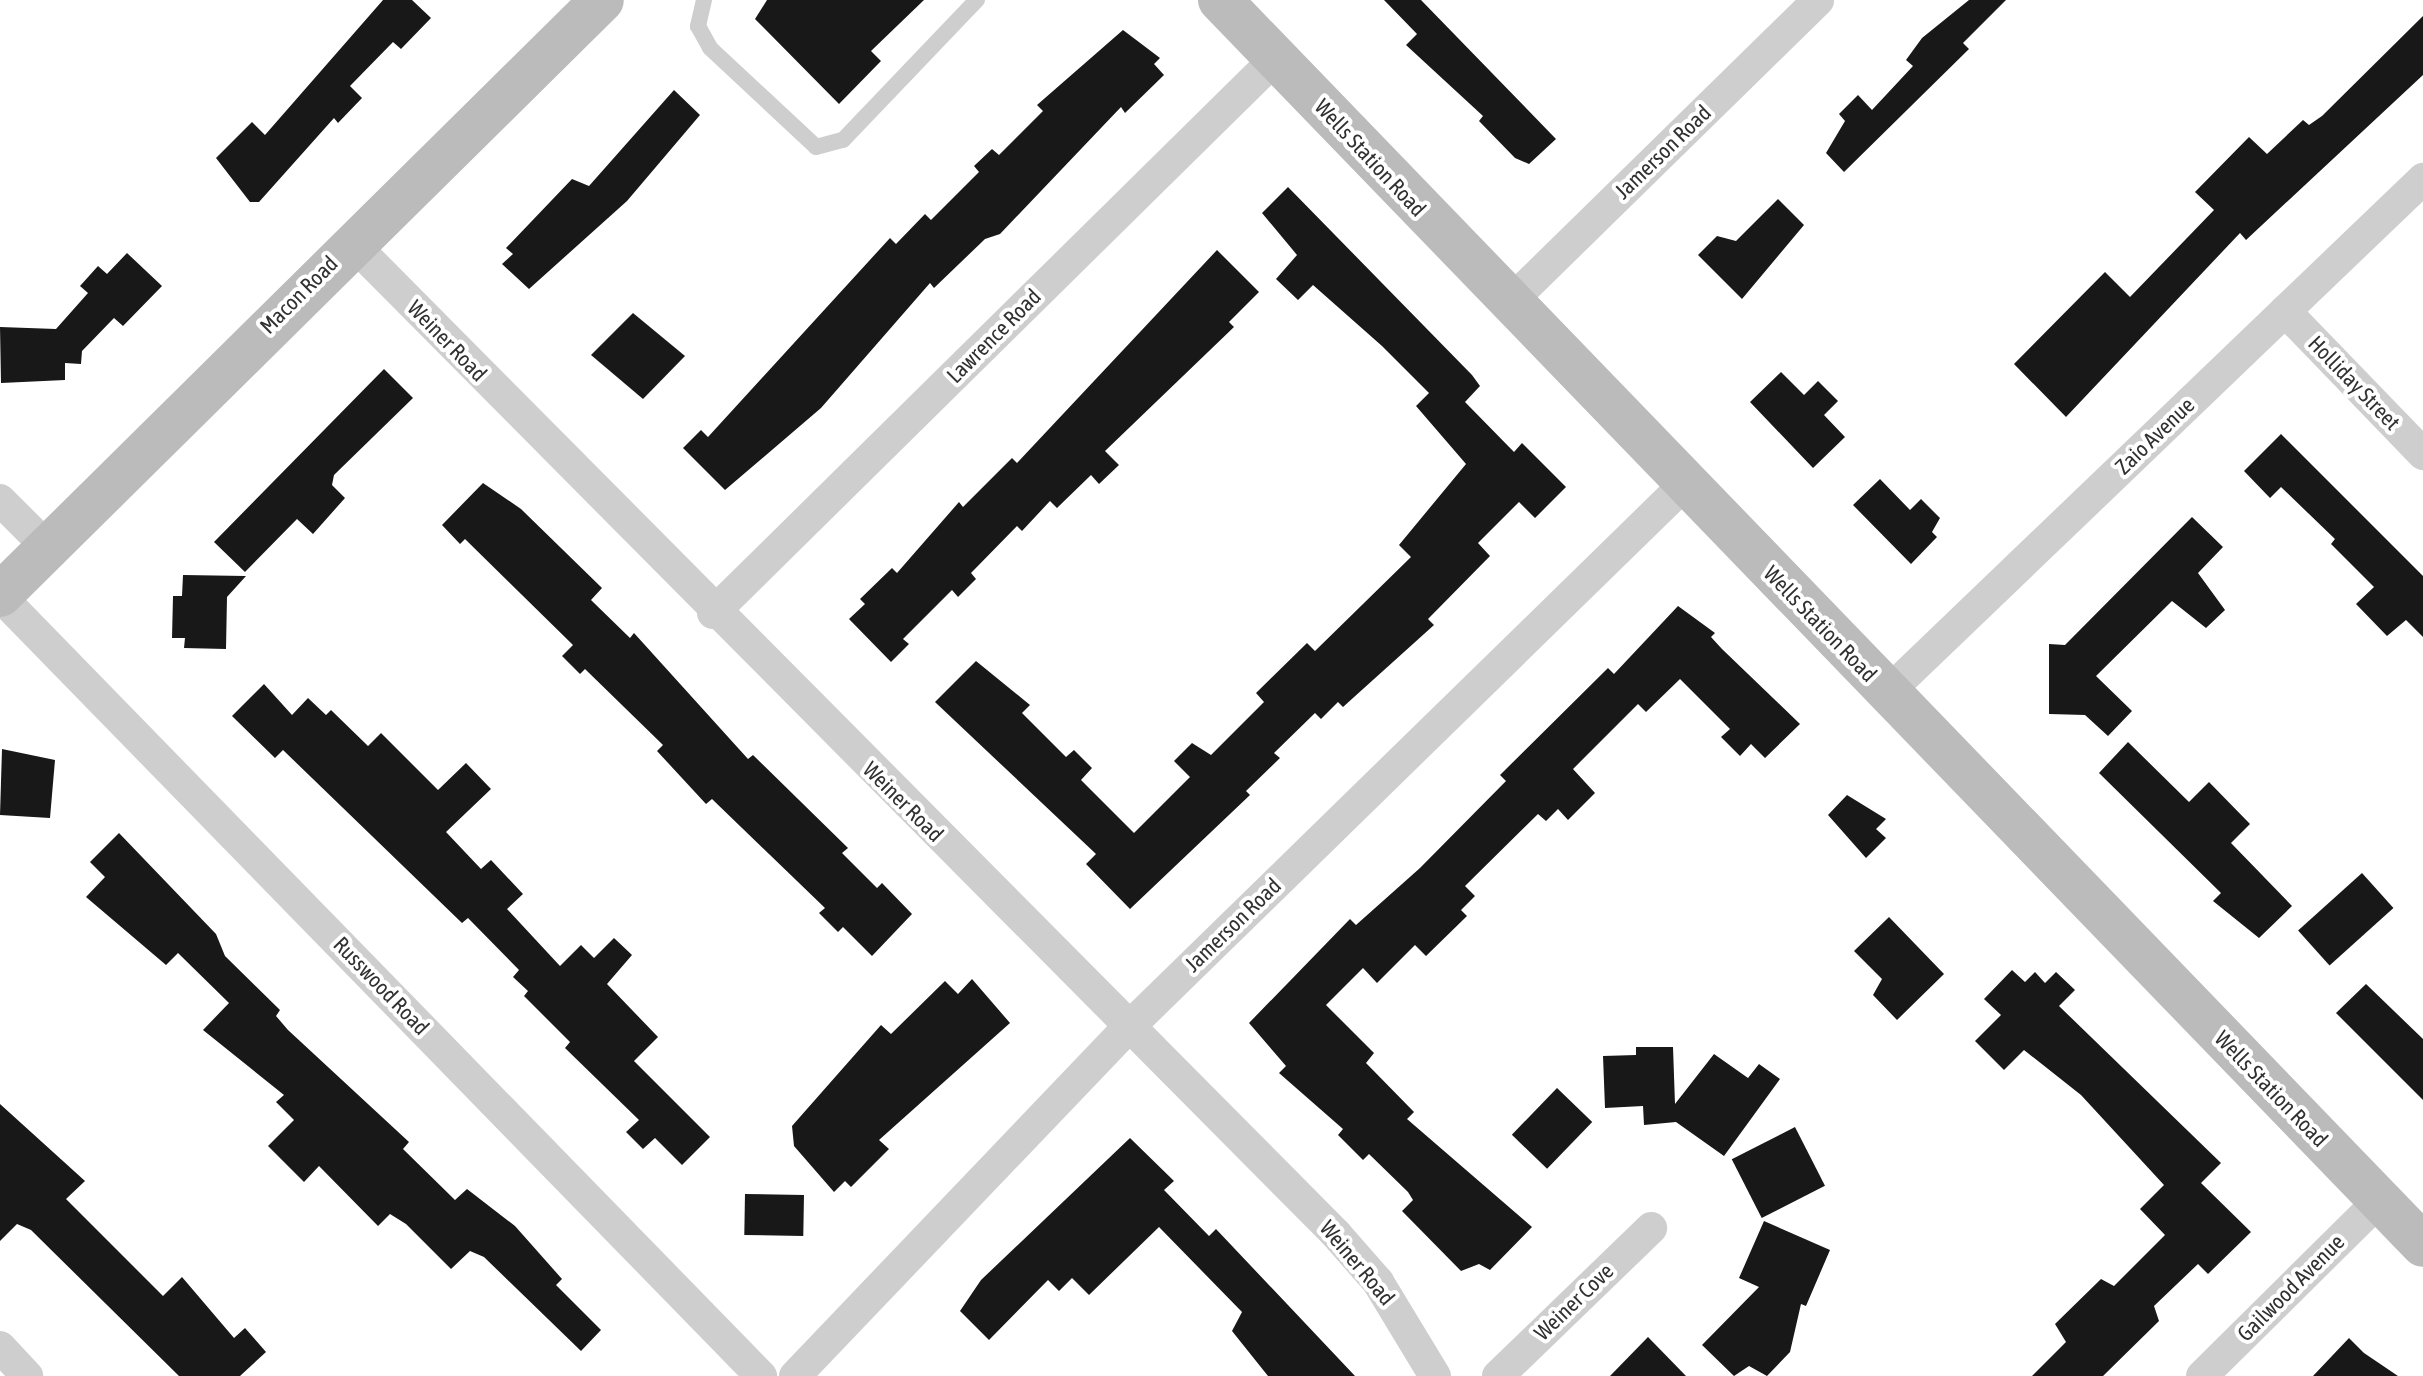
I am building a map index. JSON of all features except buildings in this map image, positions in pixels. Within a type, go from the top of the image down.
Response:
[{"type":"street","name":"Macon Road","points":[[0,595],[351,242],[602,0]]},
{"type":"street","name":"Wells Station Road","points":[[1220,0],[1508,304],[2423,1245]]},
{"type":"street","name":"Jamerson Road","points":[[1508,304],[1818,0]]},
{"type":"street","name":"Lawrence Road","points":[[713,613],[1276,58]]},
{"type":"street","name":"Zaio Avenue","points":[[1887,693],[2423,179]]},
{"type":"street","name":"Weiner Road","points":[[351,242],[713,613],[1358,1257],[1435,1376]]},
{"type":"street","name":"Holliday Street","points":[[2285,311],[2423,454]]},
{"type":"street","name":"Jamerson Road","points":[[795,1376],[1130,1026],[1684,485]]},
{"type":"street","points":[[0,500],[48,548]]},
{"type":"street","name":"Russwood Road","points":[[0,595],[761,1376]]},
{"type":"street","name":"Gailwood Avenue","points":[[2202,1376],[2380,1200]]},
{"type":"street","name":"Weiner Cove","points":[[1498,1376],[1651,1228]]},
{"type":"street","points":[[0,1347],[27,1376]]},
{"type":"lane","points":[[704,0],[698,26],[710,48],[816,147],[843,140],[977,0]]}]
